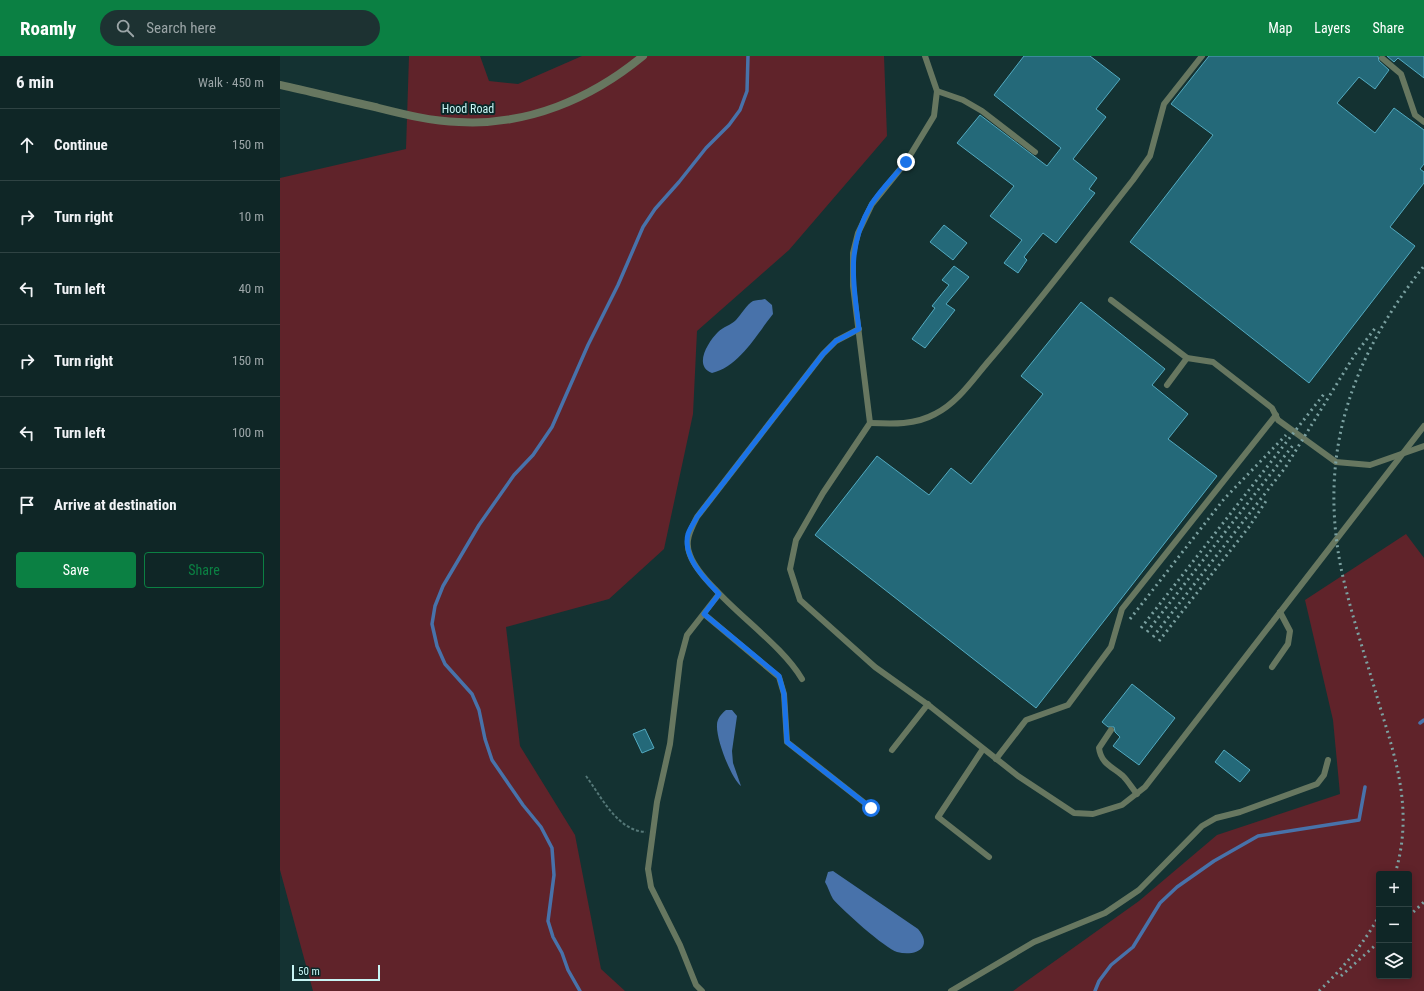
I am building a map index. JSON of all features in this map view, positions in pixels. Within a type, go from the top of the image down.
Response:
[{"type":"street","name":"Hood Road","points":[[280,85],[418,118],[459,123],[499,121],[524,117],[552,109],[577,99],[603,86],[643,56]]},
{"type":"lane","points":[[925,56],[937,90],[934,116],[906,162],[872,204],[858,233],[853,253],[853,279],[870,423],[823,493],[796,540],[790,569],[800,600],[876,667],[928,704],[1018,776],[1074,813],[1093,814],[1122,806],[1145,787],[1280,612],[1337,541],[1424,426]]},
{"type":"lane","points":[[870,423],[899,424],[922,420],[937,414],[954,401],[1002,346],[1133,180],[1150,156],[1164,104],[1202,56]]},
{"type":"lane","points":[[1382,58],[1401,74],[1415,115],[1424,122]]},
{"type":"lane","points":[[937,90],[963,100],[982,112],[1035,152]]},
{"type":"lane","points":[[1111,300],[1187,358],[1212,362],[1272,408],[1278,420],[1336,462],[1370,465],[1424,446]]},
{"type":"lane","points":[[802,679],[793,664],[700,574],[689,554],[688,535],[697,517],[823,354],[836,341],[859,329]]},
{"type":"lane","points":[[1167,385],[1187,358]]},
{"type":"lane","points":[[996,759],[1026,720],[1068,705],[1111,647],[1122,609],[1276,415]]},
{"type":"lane","points":[[702,991],[696,985],[680,945],[652,887],[648,869],[657,802],[670,744],[680,661],[688,635],[719,594]]},
{"type":"lane","points":[[1272,667],[1288,644],[1290,631],[1280,612]]},
{"type":"lane","points":[[704,614],[779,676],[784,694],[787,742],[871,808]]},
{"type":"lane","points":[[892,750],[928,704]]},
{"type":"lane","points":[[1111,730],[1099,748],[1100,756],[1105,763],[1124,777],[1136,794]]},
{"type":"lane","points":[[983,749],[938,817],[989,857]]},
{"type":"lane","points":[[951,991],[1034,942],[1105,913],[1139,890],[1202,826],[1212,821],[1316,784],[1324,775],[1328,760]]},
{"type":"path","points":[[586,776],[616,818],[638,832],[653,832]]},
{"type":"shaded area","points":[[409,56],[480,56],[489,81],[518,84],[582,56],[884,56],[887,136],[789,250],[697,331],[693,414],[664,549],[609,599],[506,627],[520,746],[575,835],[601,969],[625,991],[313,991],[280,870],[280,178],[406,149]]},
{"type":"shaded area","points":[[1406,534],[1424,558],[1424,991],[1013,991],[1139,901],[1217,835],[1340,794],[1333,720],[1305,600]]},
{"type":"water","points":[[765,299],[772,305],[773,314],[747,349],[722,370],[712,373],[706,370],[703,360],[704,354],[714,336],[720,330],[736,320],[751,302]]},
{"type":"water","points":[[726,710],[732,710],[737,716],[732,751],[733,763],[741,786],[737,782],[729,767],[717,731],[718,721]]},
{"type":"water","points":[[833,871],[918,929],[924,941],[920,950],[910,953],[897,952],[883,944],[854,919],[833,899],[825,882],[828,872]]},
{"type":"building","points":[[1024,56],[1090,56],[1120,79],[1096,109],[1106,117],[1073,159],[1097,178],[1089,189],[1095,193],[1056,243],[1043,233],[1024,257],[1027,260],[1018,273],[1004,263],[1022,240],[990,216],[1014,186],[957,143],[980,115],[1047,166],[1061,148],[994,95]]},
{"type":"building","points":[[1209,56],[1378,56],[1379,61],[1389,70],[1375,89],[1359,77],[1337,103],[1375,133],[1394,108],[1424,130],[1424,164],[1420,169],[1424,172],[1424,183],[1390,227],[1415,246],[1309,383],[1130,242],[1213,135],[1171,104]]},
{"type":"building","points":[[1387,56],[1424,56],[1424,78],[1398,58],[1394,62]]},
{"type":"building","points":[[944,225],[967,243],[953,260],[930,242]]},
{"type":"building","points":[[954,266],[969,277],[946,304],[955,310],[925,348],[912,339],[935,308],[932,306],[949,285],[942,280]]},
{"type":"building","points":[[1081,302],[1165,369],[1152,385],[1188,414],[1168,439],[1217,476],[1036,708],[815,535],[877,456],[929,495],[951,468],[971,484],[1043,394],[1021,376]]},
{"type":"building","points":[[1132,684],[1175,718],[1139,765],[1113,746],[1120,737],[1115,732],[1114,727],[1108,727],[1102,722]]},
{"type":"building","points":[[645,729],[654,748],[642,753],[633,734]]},
{"type":"building","points":[[1224,750],[1250,770],[1240,782],[1215,762]]},
{"type":"waterway","points":[[580,991],[568,970],[562,953],[553,937],[548,921],[554,875],[552,848],[541,827],[523,805],[492,760],[485,739],[479,710],[472,694],[445,664],[437,646],[432,624],[435,606],[443,586],[479,525],[514,475],[533,455],[552,427],[588,345],[618,285],[643,227],[655,209],[706,148],[729,125],[740,110],[747,91],[748,56]]},
{"type":"waterway","points":[[1420,723],[1424,720]]},
{"type":"waterway","points":[[1095,991],[1099,981],[1111,965],[1133,947],[1160,903],[1177,887],[1214,861],[1258,836],[1359,820],[1365,787]]},
{"type":"railway","points":[[1396,871],[1403,831],[1401,790],[1392,749],[1354,621],[1341,568],[1335,525],[1334,484],[1338,445],[1347,407],[1360,371],[1377,335],[1399,300],[1424,266]]},
{"type":"railway","points":[[1153,637],[1285,468],[1354,356],[1376,327]]},
{"type":"railway","points":[[1141,628],[1324,394]]},
{"type":"railway","points":[[1130,619],[1224,499],[1286,435]]},
{"type":"railway","points":[[1147,632],[1294,444]]},
{"type":"railway","points":[[1159,641],[1249,527],[1268,498]]},
{"type":"railway","points":[[1412,913],[1424,902]]},
{"type":"railway","points":[[1319,991],[1352,956],[1376,921]]},
{"type":"railway","points":[[1341,976],[1378,943]]},
{"type":"route","points":[[871,808],[787,742],[784,694],[779,676],[704,614],[719,594],[700,574],[689,554],[688,535],[697,517],[823,354],[836,341],[859,329],[853,286],[853,253],[858,233],[872,204],[906,162]]}]
